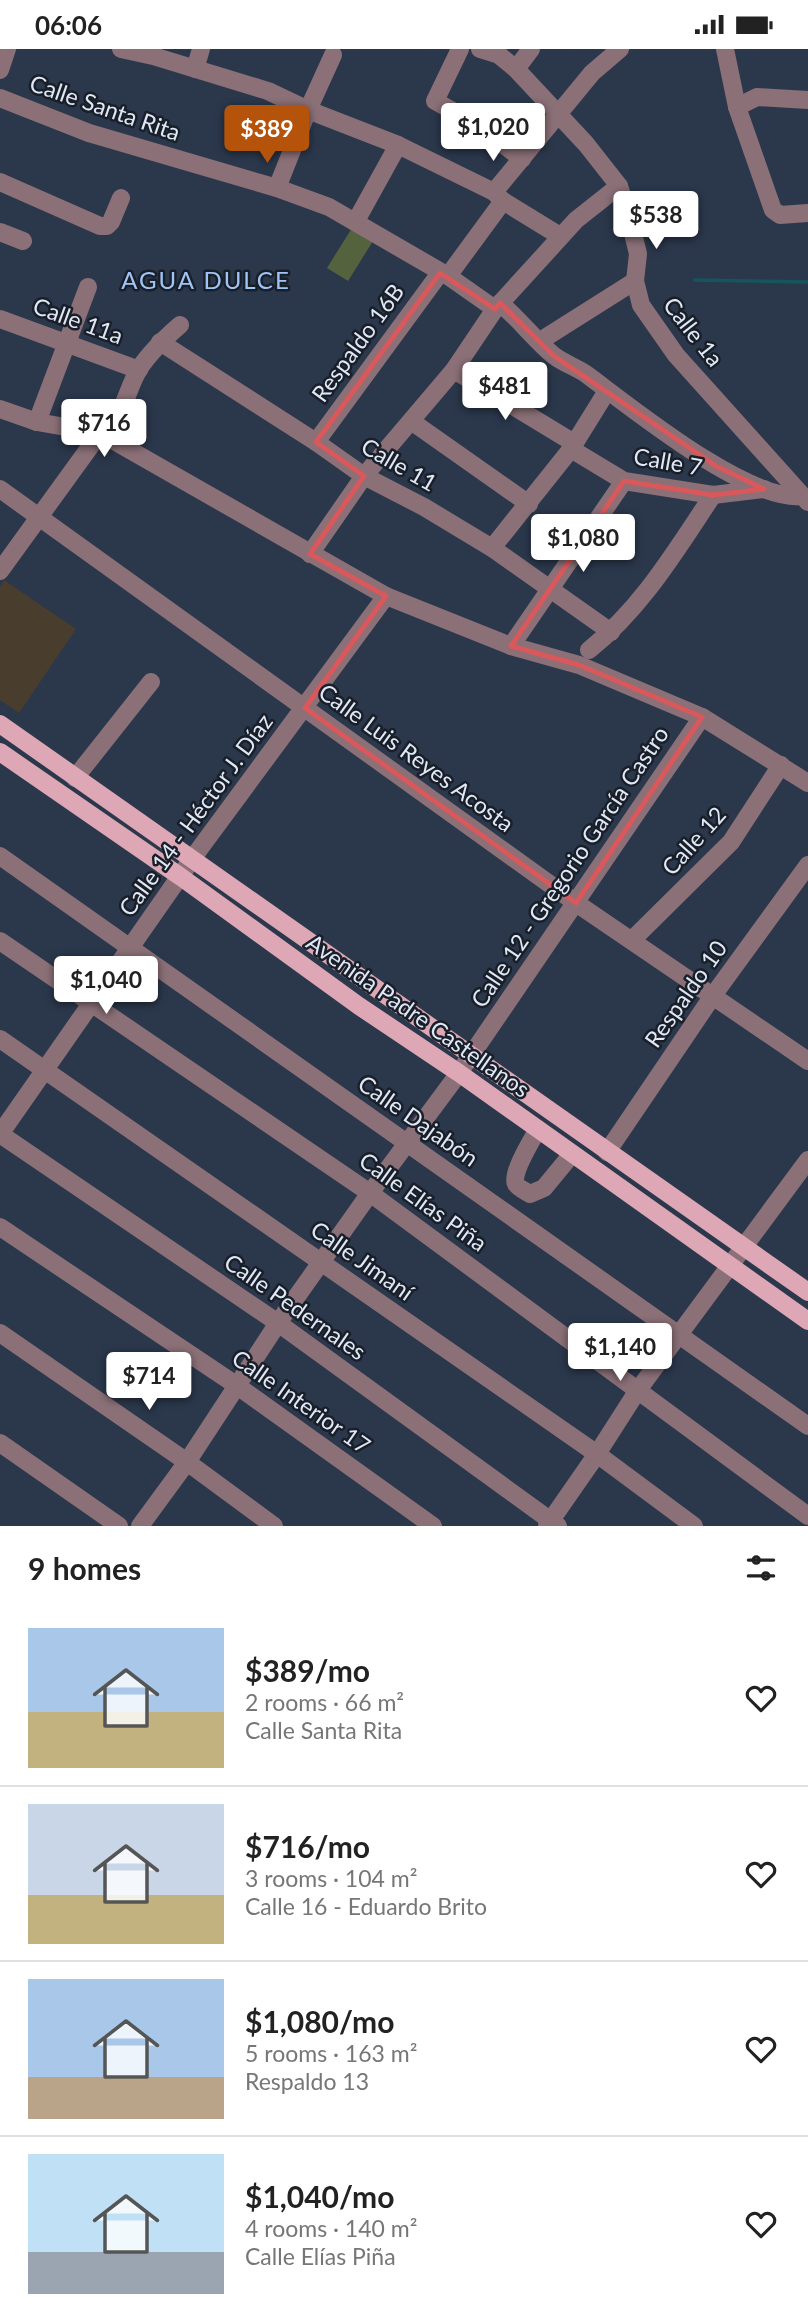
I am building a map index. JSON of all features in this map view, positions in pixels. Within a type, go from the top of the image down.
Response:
[{"type":"main road","name":"Avenida Padre Castellanos","points":[[0,725],[808,1292]]},
{"type":"main road","name":"Avenida Padre Castellanos","points":[[0,752],[808,1321]]},
{"type":"street","points":[[0,70],[8,49]]},
{"type":"street","points":[[121,49],[268,91],[307,110],[398,145],[499,196],[560,236]]},
{"type":"street","points":[[195,69],[201,49]]},
{"type":"street","points":[[460,49],[435,101],[478,125],[522,159]]},
{"type":"street","name":"Calle 1a","points":[[480,49],[499,55],[516,69],[586,144],[619,186],[638,254],[635,281],[641,305],[677,355],[804,499]]},
{"type":"street","points":[[516,69],[531,49]]},
{"type":"street","name":"Respaldo 16B","points":[[316,442],[444,275],[522,159],[592,72],[620,49]]},
{"type":"street","points":[[725,49],[737,107],[773,210],[780,215],[808,213]]},
{"type":"street","points":[[277,188],[307,110],[333,55]]},
{"type":"street","points":[[737,107],[757,97],[808,100]]},
{"type":"street","name":"Calle Santa Rita","points":[[0,98],[89,133],[277,188],[329,207],[497,306],[554,356],[583,372],[716,466],[764,489]]},
{"type":"street","points":[[356,221],[398,145]]},
{"type":"street","points":[[0,182],[100,226],[107,226],[111,222],[121,198]]},
{"type":"street","points":[[310,554],[364,476],[454,370],[497,306],[576,220],[619,186]]},
{"type":"street","points":[[0,232],[23,241]]},
{"type":"street","points":[[540,341],[635,281]]},
{"type":"street","points":[[37,422],[88,288]]},
{"type":"street","name":"Calle 11a","points":[[0,319],[139,370]]},
{"type":"street","points":[[0,571],[100,433],[113,422],[139,370],[160,342],[180,325]]},
{"type":"street","name":"Calle 11","points":[[160,342],[364,476],[424,507],[492,548],[611,632]]},
{"type":"street","name":"Calle 7","points":[[454,370],[624,481],[713,495],[764,489]]},
{"type":"street","points":[[492,548],[573,446],[607,391]]},
{"type":"street","points":[[0,409],[37,422],[100,433],[386,596],[510,646],[579,665],[702,717],[808,783]]},
{"type":"street","points":[[411,421],[529,504]]},
{"type":"street","points":[[510,646],[624,481]]},
{"type":"street","name":"Calle Luis Reyes Acosta","points":[[0,489],[576,903],[808,1061]]},
{"type":"street","points":[[764,489],[804,499]]},
{"type":"street","points":[[589,650],[611,632],[646,594],[713,495]]},
{"type":"street","name":"Calle 14 - Héctor J. Díaz","points":[[0,1134],[192,859],[386,596]]},
{"type":"street","points":[[75,778],[151,682]]},
{"type":"street","name":"Calle 12 - Gregorio García Castro","points":[[140,1526],[187,1462],[278,1323],[370,1192],[459,1073],[702,717]]},
{"type":"street","name":"Calle 12","points":[[632,940],[731,842],[781,765]]},
{"type":"street","name":"Calle Dajabón","points":[[0,856],[808,1426]]},
{"type":"street","name":"Respaldo 10","points":[[607,1151],[712,997],[808,865]]},
{"type":"street","name":"Calle Elías Piña","points":[[0,941],[370,1192],[808,1516]]},
{"type":"street","name":"Calle Jimaní","points":[[0,1039],[597,1454],[694,1526]]},
{"type":"street","points":[[538,1129],[518,1167],[514,1179],[516,1184],[530,1194],[535,1193],[544,1188],[572,1154]]},
{"type":"street","name":"Calle Pedernales","points":[[0,1134],[278,1323],[552,1524]]},
{"type":"street","points":[[552,1524],[638,1390],[808,1160]]},
{"type":"street","name":"Calle Interior 17","points":[[0,1227],[236,1385],[433,1526]]},
{"type":"street","points":[[0,1333],[187,1462],[274,1526]]},
{"type":"street","points":[[0,1443],[118,1526]]},
{"type":"highlighted area","points":[[440,273],[495,309],[500,303],[554,356],[716,466],[764,489],[713,495],[624,481],[511,646],[579,665],[702,717],[576,903],[305,708],[386,596],[310,554],[364,476],[316,442]]},
{"type":"shaded area","points":[[4,580],[76,629],[19,713],[0,700],[0,587]]},
{"type":"green space","points":[[352,228],[373,241],[348,281],[327,268]]},
{"type":"waterway","points":[[695,280],[808,282]]},
{"type":"district","name":"AGUA DULCE","points":[[206,281]]}]
